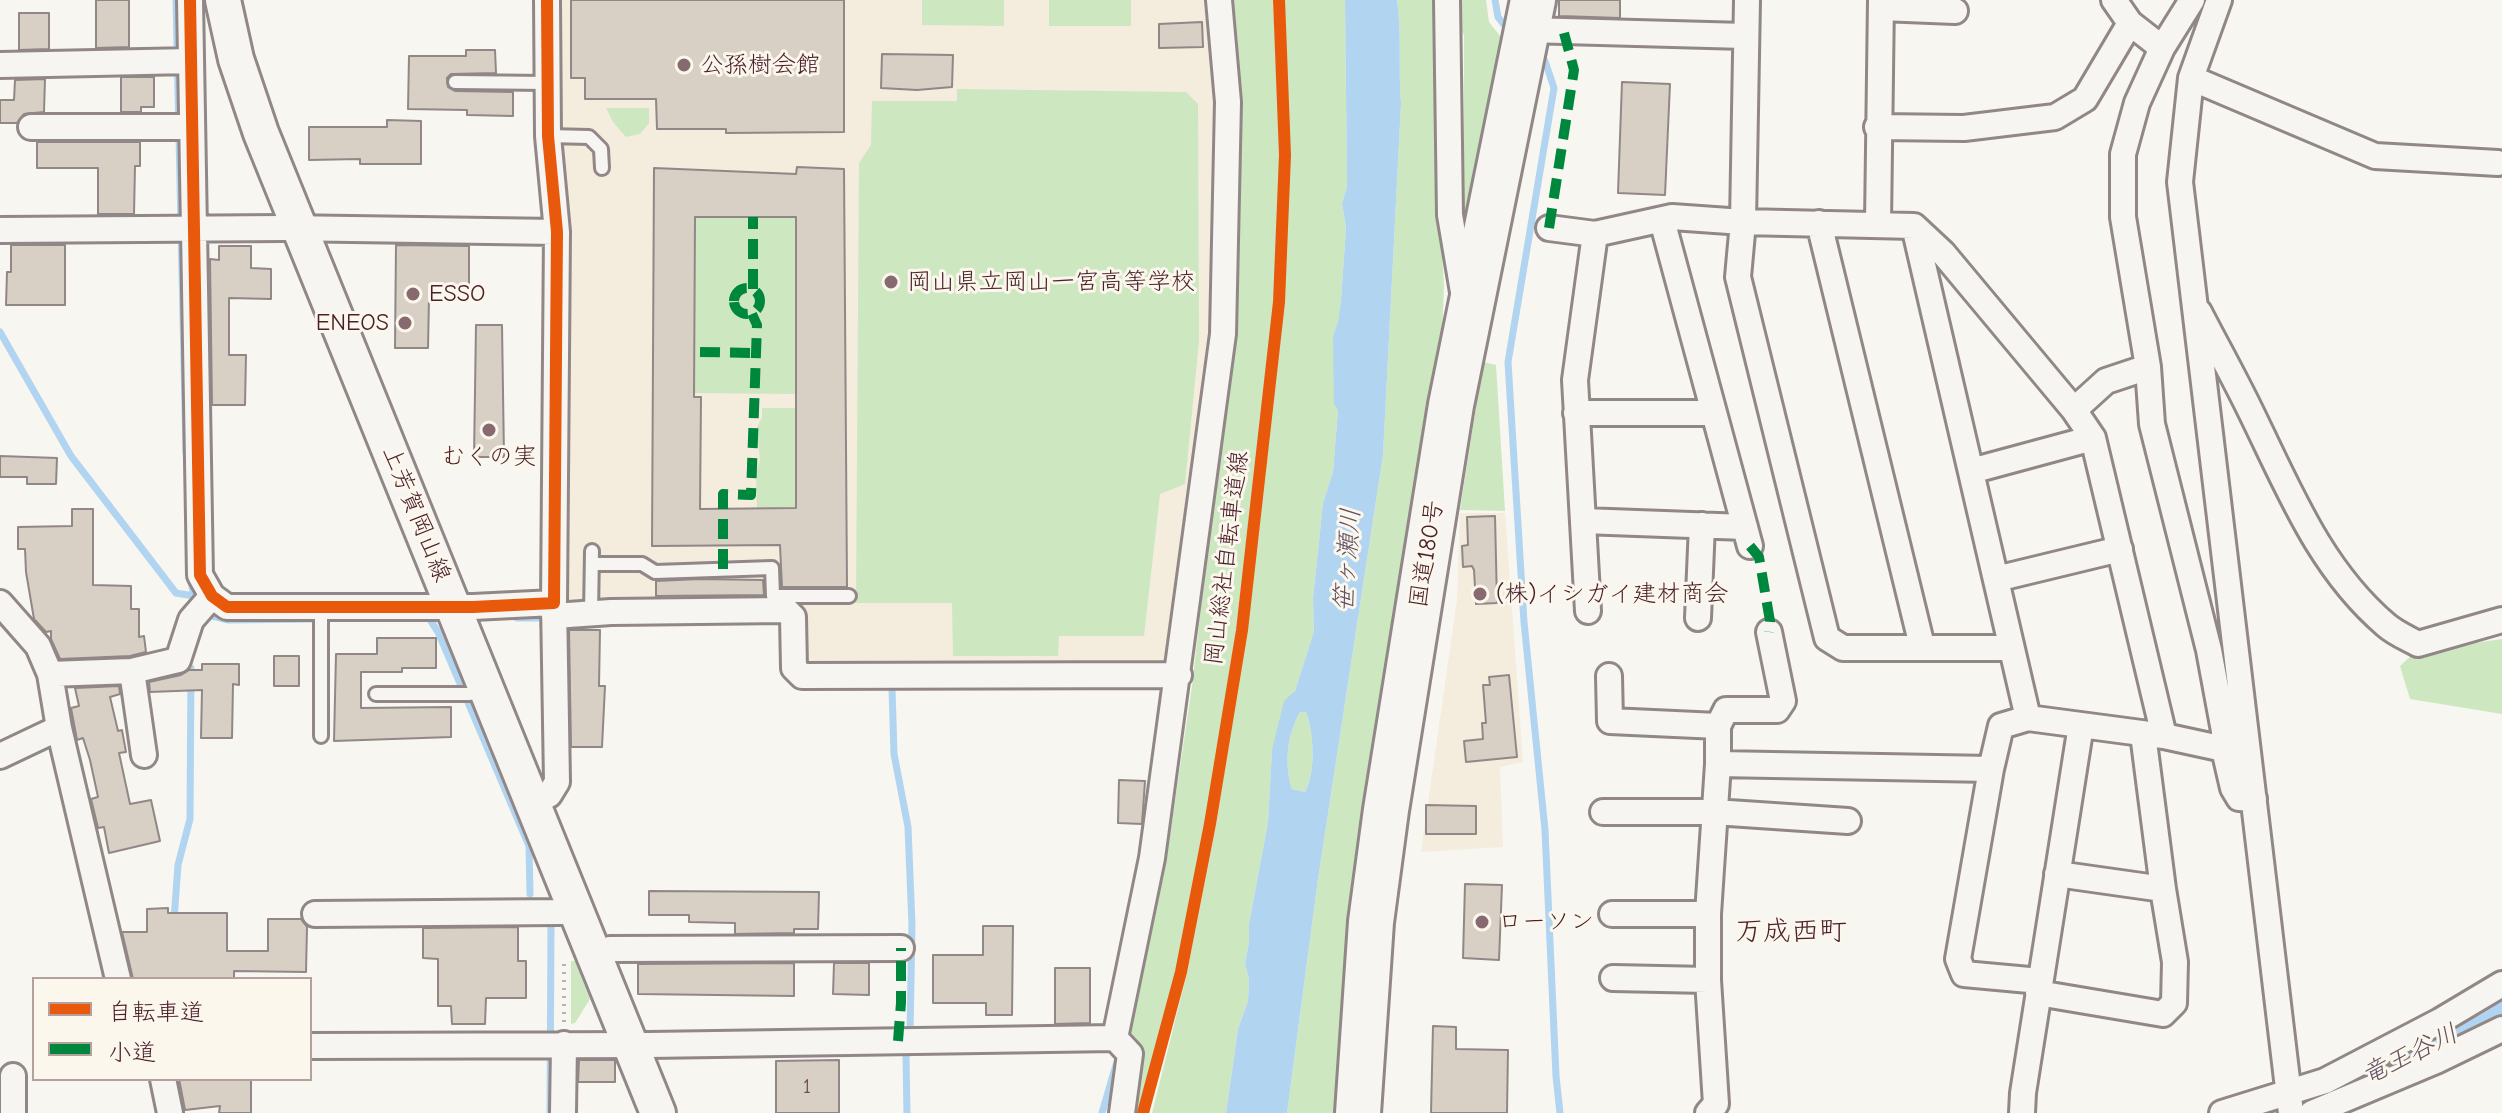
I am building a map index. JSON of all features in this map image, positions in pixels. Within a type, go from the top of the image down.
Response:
[{"type":"highway","name":"国道180号","points":[[1358,1113],[1371,922],[1386,810],[1451,405],[1530,15]]},
{"type":"main road","name":"上芳賀岡山線","points":[[223,0],[236,59],[261,133],[576,910],[580,956],[630,1044],[658,1113]]},
{"type":"street","points":[[190,0],[181,61],[181,127],[200,575],[212,596],[227,607],[549,606],[591,615],[611,612],[786,610],[793,617],[794,668],[802,676],[1179,675]]},
{"type":"street","points":[[533,800],[549,795],[557,782],[549,606],[547,0]]},
{"type":"street","points":[[1122,1113],[1121,1044],[1179,675],[1223,334],[1228,102],[1219,0]]},
{"type":"street","points":[[1447,0],[1450,215],[1468,322]]},
{"type":"street","points":[[1747,0],[1743,222],[1738,277],[1827,638],[1843,648],[2011,648]]},
{"type":"street","points":[[2114,0],[2130,23],[2162,48]]},
{"type":"street","points":[[2192,0],[2162,48],[2137,103],[2123,154],[2123,217],[2148,367],[2152,424],[2209,650],[2224,731],[2224,749],[2233,788],[2239,798],[2254,799]]},
{"type":"street","points":[[2219,0],[2191,78],[2180,182],[2289,1102]]},
{"type":"street","points":[[1878,223],[1881,4],[1955,11]]},
{"type":"street","points":[[1530,15],[1745,36]]},
{"type":"street","points":[[1877,127],[1964,128],[2055,117],[2085,99],[2130,23]]},
{"type":"street","points":[[0,65],[181,61]]},
{"type":"street","points":[[2191,78],[2375,156],[2498,163]]},
{"type":"street","points":[[31,127],[181,127]]},
{"type":"street","points":[[1549,228],[1595,234],[1672,217],[1914,226],[1943,253],[2074,410],[2093,438],[2120,549],[2154,735],[2163,889],[2175,962],[2174,1003],[2163,1014],[1964,974],[1958,959],[2001,726],[2028,718],[2154,735],[2224,749]]},
{"type":"street","points":[[1583,521],[1702,525],[1748,536],[1662,220]]},
{"type":"street","points":[[1819,223],[1922,646]]},
{"type":"street","points":[[1914,226],[2028,718]]},
{"type":"street","points":[[0,230],[299,228],[549,232]]},
{"type":"street","points":[[1588,611],[1575,380],[1595,234]]},
{"type":"street","points":[[2192,300],[2250,410],[2295,507],[2331,563],[2361,601],[2388,627],[2418,644],[2502,620]]},
{"type":"street","points":[[2074,410],[2106,381],[2148,367]]},
{"type":"street","points":[[1576,413],[1714,413]]},
{"type":"street","points":[[1971,471],[2093,438]]},
{"type":"street","points":[[1698,618],[1702,525]]},
{"type":"street","points":[[1996,579],[2120,549]]},
{"type":"street","points":[[50,674],[132,671],[178,660],[191,620],[212,596]]},
{"type":"street","points":[[0,603],[38,646],[50,674],[59,728],[118,977]]},
{"type":"street","points":[[1711,1112],[1716,1104],[1708,980],[1708,914],[1718,726],[1726,710],[1777,710],[1783,701],[1769,632]]},
{"type":"street","points":[[132,671],[144,755]]},
{"type":"street","points":[[1609,676],[1610,721],[1718,726]]},
{"type":"street","points":[[2022,1113],[2081,725]]},
{"type":"street","points":[[0,756],[59,728]]},
{"type":"street","points":[[1718,764],[1991,769]]},
{"type":"street","points":[[1603,812],[1714,812],[1848,821]]},
{"type":"street","points":[[2057,874],[2163,889]]},
{"type":"street","points":[[315,914],[576,910]]},
{"type":"street","points":[[1612,914],[1708,914]]},
{"type":"street","points":[[580,956],[610,949],[901,948]]},
{"type":"street","points":[[1613,978],[1708,980]]},
{"type":"street","points":[[2222,1113],[2289,1102],[2502,984]]},
{"type":"street","points":[[2312,1113],[2436,1061],[2502,1029]]},
{"type":"street","points":[[312,1046],[909,1041],[1121,1044]]},
{"type":"street","points":[[556,1044],[563,1113]]},
{"type":"street","points":[[13,1113],[16,1073]]},
{"type":"street","points":[[163,1081],[170,1113]]},
{"type":"lane","points":[[455,82],[548,83]]},
{"type":"lane","points":[[548,136],[589,137],[601,149],[602,168]]},
{"type":"lane","points":[[591,615],[592,557],[642,564],[655,572],[772,568],[773,596],[849,596]]},
{"type":"lane","points":[[321,606],[321,736]]},
{"type":"lane","points":[[376,694],[470,694],[487,687]]},
{"type":"path","points":[[556,1044],[580,956]]},
{"type":"shaded area","name":"岡山県立岡山一宮高等学校","points":[[554,0],[1213,0],[1223,102],[1218,334],[1177,667],[801,667],[800,611],[569,603],[560,596]]},
{"type":"shaded area","points":[[1460,513],[1505,513],[1523,762],[1500,767],[1503,847],[1421,852],[1457,600]]},
{"type":"green space","points":[[922,0],[1004,0],[1004,26],[922,25]]},
{"type":"green space","points":[[1049,0],[1131,0],[1131,26],[1049,26]]},
{"type":"green space","points":[[1229,0],[1273,0],[1280,156],[1275,302],[1236,629],[1206,822],[1176,972],[1138,1113],[1127,1113],[1129,1041],[1166,862],[1192,686],[1232,334]]},
{"type":"green space","points":[[1284,0],[1345,0],[1347,187],[1342,203],[1346,228],[1341,300],[1333,336],[1338,410],[1333,472],[1323,503],[1313,598],[1314,631],[1272,750],[1268,822],[1245,963],[1249,980],[1248,1001],[1238,1029],[1226,1113],[1152,1113],[1187,973],[1216,825],[1246,631],[1284,302],[1289,155]]},
{"type":"green space","points":[[1397,0],[1436,0],[1444,286],[1441,360],[1340,1113],[1287,1113],[1318,879],[1383,455],[1401,104]]},
{"type":"green space","points":[[1457,0],[1486,0],[1489,22],[1511,50],[1464,240],[1464,35],[1457,23]]},
{"type":"green space","points":[[957,89],[1186,92],[1198,104],[1199,341],[1185,484],[1160,494],[1144,636],[1059,636],[1058,656],[953,656],[952,603],[856,603],[859,163],[871,145],[872,101],[957,101]]},
{"type":"green space","points":[[606,108],[649,108],[649,123],[640,134],[626,137]]},
{"type":"green space","points":[[695,217],[796,217],[796,394],[694,393]]},
{"type":"green space","points":[[1483,362],[1496,365],[1505,511],[1460,510]]},
{"type":"green space","points":[[762,408],[795,408],[796,508],[757,508],[756,473],[760,460],[757,428]]},
{"type":"green space","points":[[2502,639],[2502,714],[2410,699],[2400,666],[2415,652]]},
{"type":"green space","points":[[1300,712],[1306,712],[1312,742],[1311,774],[1305,792],[1292,789],[1288,769],[1290,740]]},
{"type":"green space","points":[[571,961],[575,961],[590,999],[575,1023],[571,1024]]},
{"type":"water","name":"笹ヶ瀬川","points":[[1345,0],[1397,0],[1401,104],[1383,455],[1318,879],[1287,1113],[1226,1113],[1238,1029],[1248,1001],[1249,980],[1245,963],[1268,822],[1272,750],[1284,701],[1295,691],[1314,631],[1313,598],[1323,503],[1333,472],[1338,410],[1334,404],[1333,336],[1341,300],[1346,228],[1342,203],[1347,187]],"holes":[[[1300,712],[1306,712],[1313,753],[1305,792],[1292,789],[1288,760],[1296,721]]]},
{"type":"building","points":[[96,0],[129,0],[129,47],[96,48]]},
{"type":"building","points":[[571,0],[844,0],[844,132],[726,133],[726,129],[657,129],[656,99],[585,99],[585,78],[571,78]]},
{"type":"building","points":[[1559,0],[1620,0],[1620,18],[1559,16]]},
{"type":"building","points":[[19,13],[49,13],[49,49],[19,50]]},
{"type":"building","points":[[1202,22],[1203,47],[1159,48],[1159,24]]},
{"type":"building","points":[[466,50],[495,50],[496,73],[451,74],[447,78],[448,87],[455,91],[513,92],[513,116],[467,115],[467,110],[408,109],[409,56],[466,56]]},
{"type":"building","points":[[882,54],[953,55],[952,87],[917,90],[881,88]]},
{"type":"building","points":[[121,77],[154,77],[154,107],[141,107],[141,112],[121,112]]},
{"type":"building","points":[[45,79],[44,112],[24,114],[17,123],[0,123],[0,100],[14,100],[15,80]]},
{"type":"building","points":[[1622,82],[1670,84],[1665,195],[1618,193]]},
{"type":"building","points":[[387,120],[421,121],[421,164],[360,164],[360,159],[309,160],[309,127],[387,127]]},
{"type":"building","points":[[37,142],[140,142],[140,166],[135,166],[134,214],[98,214],[98,168],[37,168]]},
{"type":"building","points":[[797,167],[844,169],[847,587],[782,587],[780,545],[652,546],[654,168],[796,174]],"holes":[[[695,217],[796,217],[796,508],[700,509],[701,397],[694,397]]]},
{"type":"building","points":[[11,245],[65,245],[65,305],[6,305]]},
{"type":"building","points":[[396,245],[469,246],[469,298],[429,298],[428,348],[395,348]]},
{"type":"building","points":[[219,246],[251,246],[251,268],[271,269],[271,299],[229,298],[229,355],[246,355],[245,405],[212,405],[210,259],[219,260]]},
{"type":"building","points":[[476,325],[502,325],[504,457],[474,457]]},
{"type":"building","points":[[0,456],[57,458],[56,484],[27,484],[27,477],[0,477]]},
{"type":"building","points":[[72,509],[93,509],[93,585],[131,586],[131,609],[139,609],[139,637],[144,636],[146,652],[130,656],[60,659],[51,639],[51,631],[46,632],[34,619],[25,549],[18,549],[18,527],[72,526]]},
{"type":"building","points":[[1495,516],[1497,603],[1476,604],[1474,570],[1472,566],[1463,567],[1462,546],[1468,545],[1467,517]]},
{"type":"building","points":[[763,580],[764,595],[656,596],[656,581]]},
{"type":"building","points":[[569,630],[600,630],[599,686],[605,686],[602,747],[571,747]]},
{"type":"building","points":[[377,638],[436,638],[436,668],[361,672],[361,708],[451,707],[451,737],[334,741],[336,654],[377,654]]},
{"type":"building","points":[[274,656],[299,656],[299,686],[274,686]]},
{"type":"building","points":[[202,664],[239,664],[239,685],[233,684],[232,738],[201,738],[202,690],[150,692],[149,682],[181,675],[189,670],[202,670]]},
{"type":"building","points":[[1509,675],[1517,757],[1466,762],[1464,741],[1483,739],[1482,723],[1486,723],[1483,685],[1490,685],[1489,677]]},
{"type":"building","points":[[119,686],[120,694],[110,697],[118,731],[122,730],[126,752],[119,753],[130,804],[151,800],[160,841],[109,853],[104,827],[98,828],[91,799],[98,797],[90,760],[83,738],[77,740],[71,708],[79,706],[75,688]]},
{"type":"building","points":[[1119,780],[1145,781],[1142,824],[1118,823]]},
{"type":"building","points":[[1426,805],[1476,806],[1476,834],[1426,834]]},
{"type":"building","name":"ローソン","points":[[1465,884],[1502,885],[1499,960],[1463,958]]},
{"type":"building","points":[[649,891],[819,892],[818,929],[794,929],[794,933],[735,934],[735,923],[689,922],[689,915],[649,915]]},
{"type":"building","points":[[168,908],[168,913],[227,913],[227,951],[268,951],[268,919],[301,919],[307,927],[306,972],[234,971],[234,977],[133,977],[122,932],[147,932],[147,909]]},
{"type":"building","points":[[983,926],[1013,926],[1012,1015],[986,1015],[986,1003],[933,1003],[933,955],[983,955]]},
{"type":"building","points":[[518,927],[518,961],[526,961],[526,998],[486,998],[485,1024],[452,1024],[451,1006],[438,1006],[438,959],[423,958],[423,928]]},
{"type":"building","points":[[794,963],[794,996],[638,994],[638,964]]},
{"type":"building","points":[[834,963],[869,963],[869,995],[833,994]]},
{"type":"building","points":[[1055,968],[1090,968],[1090,1023],[1055,1024]]},
{"type":"building","points":[[1433,1026],[1456,1027],[1456,1049],[1508,1050],[1507,1113],[1431,1113]]},
{"type":"building","points":[[579,1060],[615,1060],[615,1082],[578,1082]]},
{"type":"building","points":[[839,1060],[839,1113],[776,1113],[776,1061]]},
{"type":"building","points":[[179,1081],[251,1081],[251,1113],[219,1113],[220,1106],[185,1110]]},
{"type":"waterway","points":[[176,0],[186,453]]},
{"type":"waterway","points":[[1495,0],[1498,17],[1511,33]]},
{"type":"waterway","points":[[1545,61],[1554,88],[1508,362],[1524,622],[1545,830],[1560,1113]]},
{"type":"waterway","points":[[0,332],[71,456],[176,593],[194,596],[190,577]]},
{"type":"waterway","points":[[208,615],[228,620],[314,619]]},
{"type":"waterway","points":[[429,618],[438,632],[529,846],[530,894]]},
{"type":"waterway","points":[[517,618],[543,618],[543,626]]},
{"type":"waterway","points":[[174,920],[178,865],[190,819],[191,668]]},
{"type":"waterway","points":[[892,688],[894,754],[908,827],[912,925],[910,1032],[906,1057],[907,1113]]},
{"type":"waterway","points":[[550,1113],[551,923]]},
{"type":"waterway","name":"竜王谷川","points":[[2271,1113],[2323,1097],[2502,1009]]},
{"type":"waterway","points":[[1102,1113],[1118,1058]]},
{"type":"marked path","points":[[1549,228],[1574,70],[1564,33]]},
{"type":"marked path","points":[[753,217],[753,289]]},
{"type":"marked path","points":[[747,288],[756,292],[760,301],[756,310],[747,314],[738,310],[734,301],[738,292],[747,288]]},
{"type":"marked path","points":[[723,569],[723,494],[751,495],[757,325],[752,314]]},
{"type":"marked path","points":[[700,352],[755,353]]},
{"type":"marked path","points":[[1750,546],[1759,557],[1770,621],[1769,632]]},
{"type":"marked path","points":[[898,1041],[901,948]]},
{"type":"cycle path","points":[[190,0],[200,575],[212,596],[227,607],[473,607],[554,603],[557,232],[548,136],[547,0]]},
{"type":"cycle path","name":"岡山総社自転車道線","points":[[1143,1113],[1181,972],[1210,824],[1242,630],[1279,302],[1285,155],[1279,0]]},
{"type":"place","name":"公孫樹会館","points":[[684,65]]},
{"type":"place","name":"岡山県立岡山一宮高等学校","points":[[891,282]]},
{"type":"place","name":"ESSO","points":[[413,294]]},
{"type":"place","name":"ENEOS","points":[[405,323]]},
{"type":"place","name":"むくの実","points":[[489,430]]},
{"type":"place","name":"(株)イシガイ建材商会","points":[[1480,594]]},
{"type":"place","name":"ローソン","points":[[1482,922]]},
{"type":"district","name":"万成西町","points":[[1791,932]]}]
